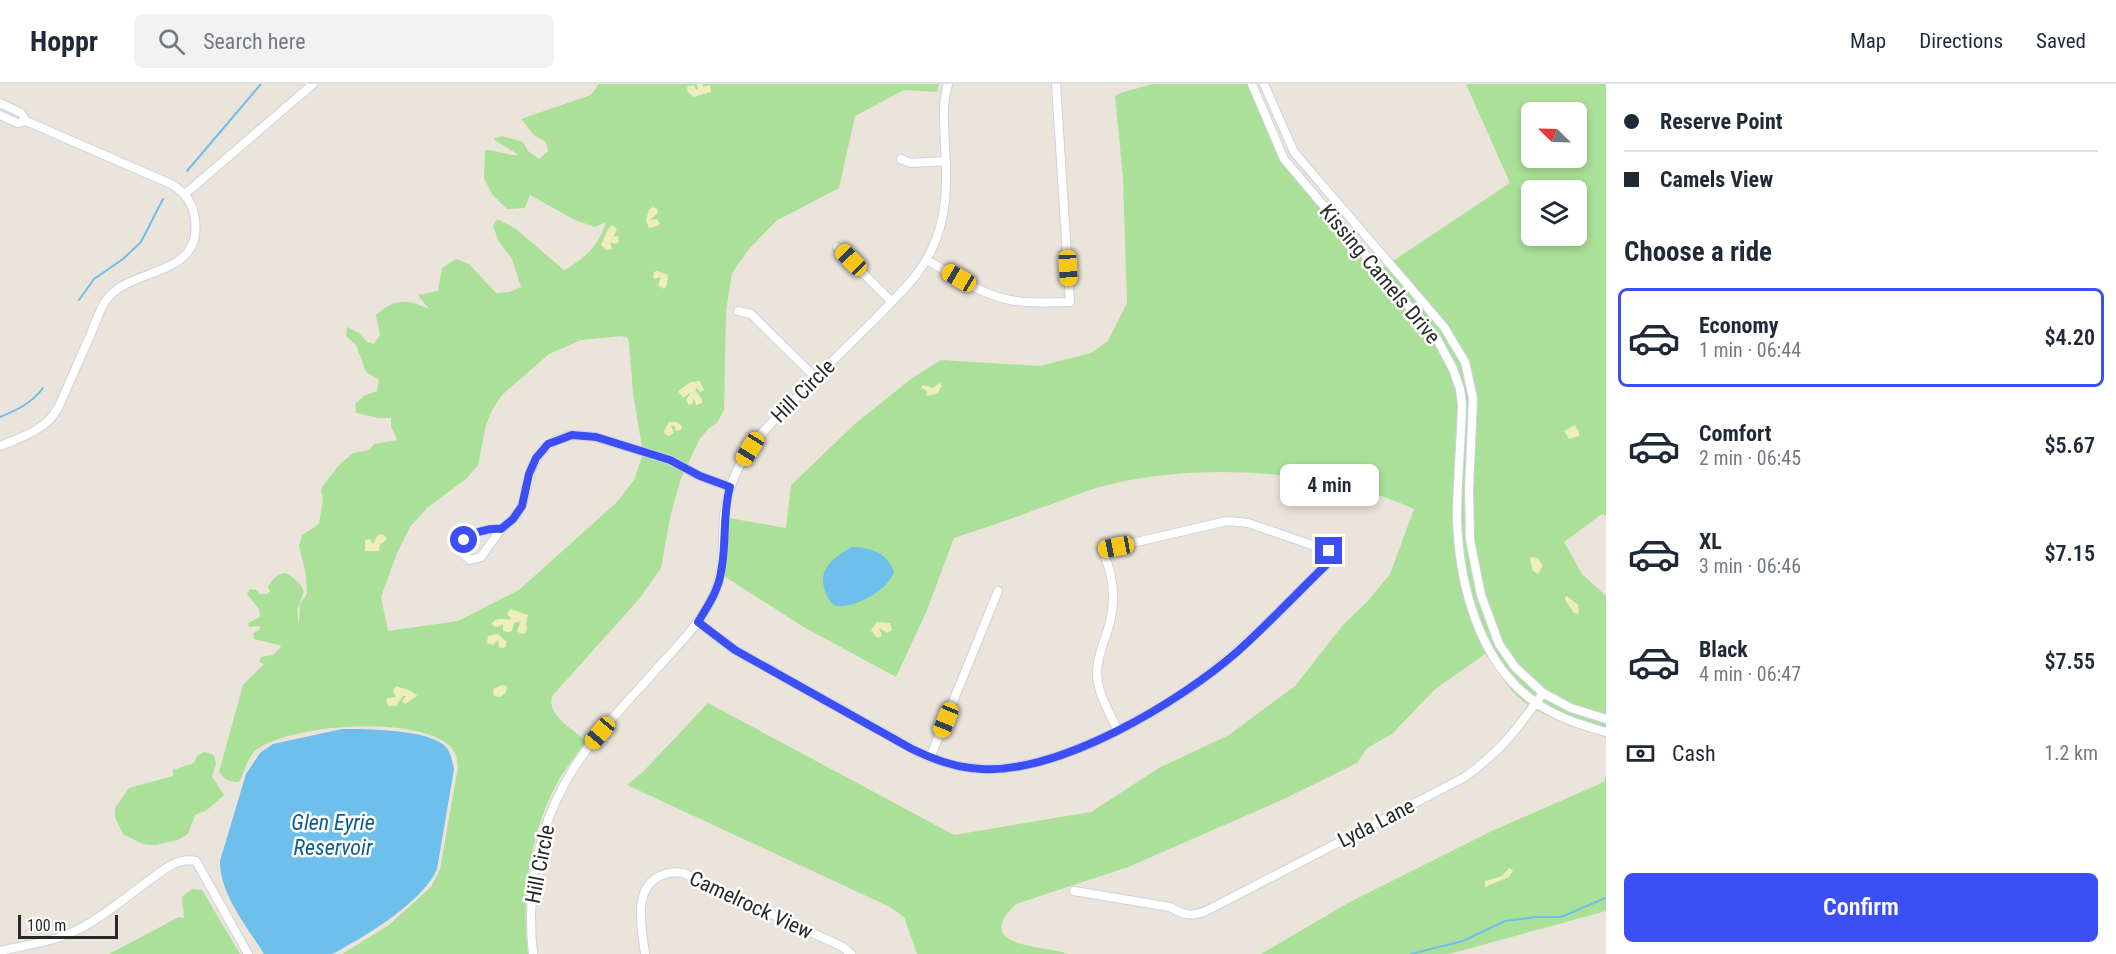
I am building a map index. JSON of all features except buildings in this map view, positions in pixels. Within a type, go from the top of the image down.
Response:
[{"type":"street","points":[[185,194],[313,84]]},
{"type":"street","name":"Hill Circle","points":[[533,954],[530,918],[535,865],[543,831],[556,799],[588,747],[698,622],[714,595],[722,570],[724,515],[730,487],[743,460],[758,438],[914,279],[927,260],[938,236],[947,191],[943,114],[948,84]]},
{"type":"street","points":[[927,260],[998,297],[1020,302],[1070,302],[1056,84]]},
{"type":"street","name":"Kissing Camels Drive","points":[[1252,84],[1284,159],[1430,329],[1449,358],[1460,389],[1462,405],[1458,526],[1466,585],[1477,622],[1496,662],[1517,688],[1536,703],[1567,720],[1606,732]]},
{"type":"street","name":"Kissing Camels Drive","points":[[1264,84],[1294,152],[1444,327],[1465,362],[1473,398],[1468,513],[1470,540],[1486,610],[1499,644],[1515,667],[1543,693],[1571,708],[1606,719]]},
{"type":"street","points":[[0,103],[21,112],[26,121]]},
{"type":"street","points":[[0,115],[17,123],[26,121],[171,184],[185,194],[192,206],[196,229],[193,243],[174,265],[123,286],[111,295],[102,307],[54,416],[37,430],[0,446]]},
{"type":"street","points":[[901,159],[911,163],[946,161]]},
{"type":"street","points":[[837,247],[892,302]]},
{"type":"street","points":[[738,311],[751,314],[816,378]]},
{"type":"street","points":[[501,529],[467,536],[461,545],[463,554],[471,560],[481,557],[501,529],[513,519],[522,506],[529,474],[536,458],[548,444],[572,435],[596,437],[670,460],[700,476],[730,487]]},
{"type":"street","points":[[698,622],[735,650],[930,758],[968,768],[1009,768],[1070,751],[1117,729],[1193,686],[1238,650],[1326,565],[1329,551],[1248,523],[1227,521],[1102,550],[1109,564],[1114,598],[1112,615],[1098,663],[1098,682],[1103,701],[1117,729]]},
{"type":"street","points":[[930,758],[998,591]]},
{"type":"street","name":"Lyda Lane","points":[[1074,891],[1170,907],[1183,915],[1206,911],[1465,777],[1506,743],[1543,693]]},
{"type":"street","points":[[0,951],[55,939],[78,929],[105,913],[164,870],[184,859],[196,861],[201,874],[248,954]]},
{"type":"street","name":"Camelrock View","points":[[645,954],[641,916],[645,892],[657,877],[673,872],[683,873],[843,947],[851,954]]},
{"type":"green space","points":[[599,84],[939,84],[937,92],[904,90],[855,116],[839,188],[776,221],[749,249],[732,273],[726,311],[724,410],[717,423],[709,428],[699,440],[680,481],[670,518],[661,568],[640,598],[553,695],[551,702],[556,715],[586,741],[555,787],[533,848],[526,911],[528,954],[342,954],[389,925],[431,887],[440,869],[458,767],[457,758],[450,746],[433,736],[410,730],[383,727],[324,729],[273,741],[253,753],[239,782],[225,779],[219,772],[243,685],[264,664],[259,662],[261,657],[273,655],[281,647],[254,639],[253,633],[260,630],[260,626],[249,627],[248,623],[260,617],[259,609],[247,594],[250,589],[260,594],[267,594],[273,579],[286,573],[297,581],[304,592],[297,610],[299,626],[300,604],[307,594],[306,575],[299,546],[302,535],[319,524],[323,499],[322,487],[339,465],[353,453],[369,450],[374,444],[397,440],[391,426],[391,418],[356,413],[355,404],[364,396],[377,391],[379,380],[366,372],[356,345],[346,336],[347,327],[359,333],[367,342],[374,344],[380,335],[376,315],[389,305],[401,302],[414,303],[429,309],[418,295],[438,291],[442,268],[456,259],[469,264],[496,293],[509,292],[521,287],[512,259],[499,242],[493,226],[497,219],[516,229],[564,270],[579,261],[596,244],[606,222],[595,227],[575,220],[530,195],[525,208],[507,209],[492,194],[484,178],[485,150],[519,155],[493,139],[502,136],[523,142],[528,151],[539,159],[548,151],[546,142],[534,135],[521,119],[591,95]],"holes":[[[622,336],[627,338],[642,457],[634,480],[616,503],[519,590],[458,621],[388,631],[381,597],[397,553],[410,527],[427,508],[467,478],[478,465],[486,425],[502,395],[549,354],[581,340]]]},
{"type":"green space","points":[[1154,84],[1249,84],[1279,156],[1378,271],[1510,183],[1466,84],[1606,84],[1606,516],[1602,514],[1564,542],[1582,574],[1606,596],[1606,737],[1556,720],[1522,701],[1485,654],[1434,690],[1392,734],[1367,748],[1357,763],[1284,799],[1128,867],[1016,904],[1004,918],[1001,929],[1006,937],[1029,946],[1069,954],[917,954],[904,917],[890,907],[627,785],[643,772],[708,703],[954,835],[1091,812],[1159,768],[1229,735],[1295,686],[1343,625],[1368,601],[1390,574],[1414,509],[1379,495],[1340,485],[1299,477],[1257,473],[1173,474],[1133,479],[1096,488],[954,538],[927,610],[896,677],[802,626],[724,576],[729,518],[786,528],[791,485],[856,423],[911,379],[941,360],[1040,366],[1091,353],[1108,341],[1127,303],[1123,178],[1115,96]]},
{"type":"green space","points":[[204,752],[214,755],[216,764],[212,776],[224,795],[207,810],[195,815],[188,834],[178,840],[155,845],[142,844],[123,834],[115,817],[115,808],[129,788],[173,776],[173,770],[194,763],[197,756]]},
{"type":"green space","points":[[1606,776],[1606,911],[1449,954],[1261,954],[1348,903],[1494,830],[1604,782]]},
{"type":"green space","points":[[192,889],[202,890],[240,954],[109,954],[179,917],[184,918],[182,897]]},
{"type":"sand","points":[[697,84],[703,84],[703,87],[710,85],[711,92],[693,97],[687,87],[693,85],[697,90]]},
{"type":"sand","points":[[653,207],[658,213],[650,220],[657,219],[660,224],[649,228],[646,220],[649,210]]},
{"type":"sand","points":[[612,225],[617,229],[613,237],[618,236],[619,242],[616,244],[610,242],[612,249],[606,250],[601,245]]},
{"type":"sand","points":[[654,272],[668,275],[664,289],[658,285],[661,277],[655,279],[653,277]]},
{"type":"sand","points":[[700,381],[704,390],[700,392],[697,388],[695,390],[702,399],[702,403],[696,405],[694,398],[692,404],[689,405],[686,400],[691,392],[683,398],[678,391],[691,382]]},
{"type":"sand","points":[[939,383],[942,385],[938,393],[928,396],[927,391],[921,388],[923,385],[933,388]]},
{"type":"sand","points":[[669,422],[676,422],[682,426],[681,430],[676,431],[675,426],[671,426],[674,433],[669,436],[665,434],[664,431]]},
{"type":"sand","points":[[1575,425],[1579,436],[1569,439],[1564,431]]},
{"type":"sand","points":[[382,534],[387,538],[380,544],[379,551],[365,551],[365,540],[370,539],[373,544],[377,536]]},
{"type":"sand","points":[[1531,557],[1538,558],[1543,566],[1538,574],[1533,571]]},
{"type":"sand","points":[[1567,596],[1578,605],[1579,614],[1574,613],[1565,600]]},
{"type":"sand","points":[[511,609],[528,615],[525,633],[521,634],[517,631],[521,621],[514,623],[512,631],[509,632],[503,631],[503,624],[498,627],[493,626],[492,623],[497,619],[511,619],[507,613]]},
{"type":"sand","points":[[877,622],[890,623],[892,630],[887,633],[879,628],[882,636],[877,638],[871,630]]},
{"type":"sand","points":[[498,634],[506,641],[506,647],[499,647],[498,640],[493,645],[487,643],[488,636]]},
{"type":"sand","points":[[502,685],[507,686],[506,692],[500,697],[494,696],[493,689]]},
{"type":"sand","points":[[396,686],[417,695],[405,704],[402,701],[406,696],[403,696],[396,706],[388,706],[386,700],[396,697],[393,691]]},
{"type":"sand","points":[[1509,868],[1513,870],[1509,877],[1485,887],[1485,881],[1502,876]]},
{"type":"water","points":[[852,547],[878,552],[891,565],[894,572],[885,585],[862,601],[836,606],[825,591],[823,576],[834,559]]},
{"type":"water","name":"Glen Eyrie Reservoir","points":[[342,729],[412,733],[438,741],[448,749],[454,769],[437,869],[422,891],[399,912],[338,951],[330,954],[264,954],[229,898],[221,874],[220,861],[246,774],[260,753],[273,744]]},
{"type":"waterway","points":[[187,171],[261,84]]},
{"type":"waterway","points":[[79,300],[94,279],[123,259],[141,242],[163,199]]},
{"type":"waterway","points":[[0,417],[24,406],[43,388]]},
{"type":"waterway","points":[[1411,954],[1463,941],[1505,921],[1561,917],[1606,898]]},
{"type":"route","points":[[464,540],[467,536],[501,529],[513,519],[522,506],[529,474],[536,458],[548,444],[556,440],[572,435],[587,435],[670,460],[690,472],[730,487],[724,515],[722,570],[714,595],[698,622],[735,650],[912,749],[943,762],[981,769],[1024,765],[1070,751],[1152,711],[1193,686],[1238,650],[1326,565],[1329,551]]}]
